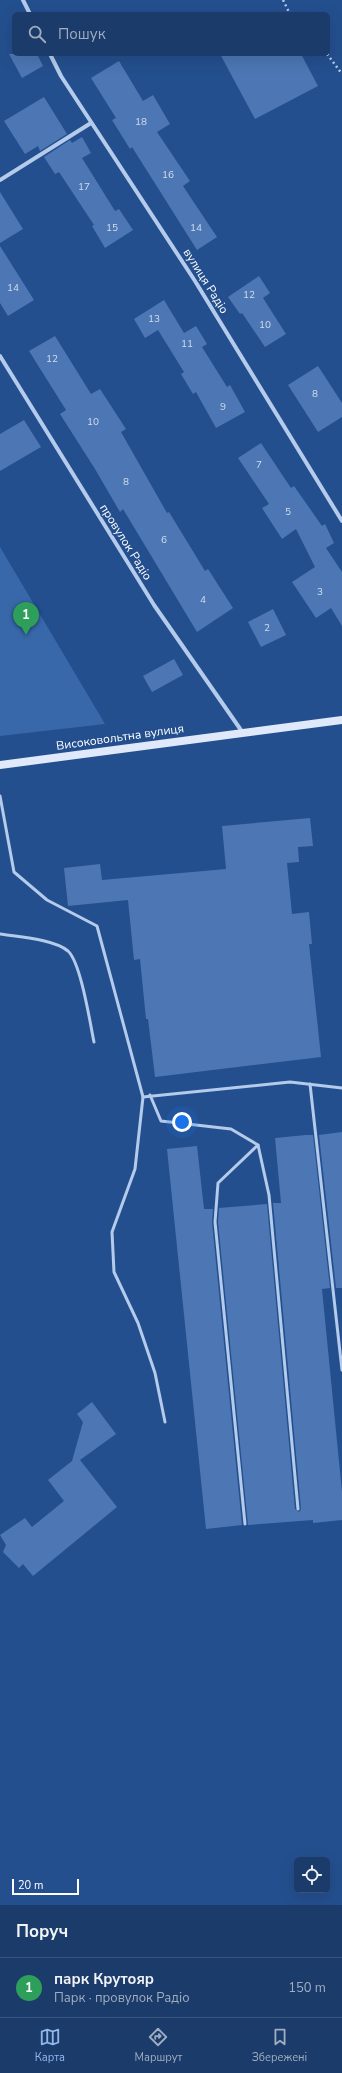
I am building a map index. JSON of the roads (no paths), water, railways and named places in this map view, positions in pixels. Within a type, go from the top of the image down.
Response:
[{"type":"main road","name":"Високовольтна вулиця","points":[[0,765],[342,720]]},
{"type":"street","points":[[23,0],[29,12]]},
{"type":"street","name":"вулиця Радіо","points":[[51,56],[61,76],[91,123],[195,281],[342,521]]},
{"type":"street","points":[[0,180],[91,123]]},
{"type":"street","name":"провулок Радіо","points":[[0,356],[154,605],[243,733]]},
{"type":"lane","points":[[0,796],[14,872],[47,900],[97,926],[143,1097],[135,1169],[112,1232],[114,1272],[138,1323],[155,1373],[165,1422]]},
{"type":"lane","points":[[0,934],[54,944],[68,952],[77,965],[94,1042]]},
{"type":"lane","points":[[143,1097],[150,1095],[290,1082],[342,1088]]},
{"type":"lane","points":[[310,1084],[342,1370]]},
{"type":"lane","points":[[150,1095],[161,1122],[231,1129],[258,1145],[269,1195],[298,1508]]},
{"type":"lane","points":[[245,1524],[215,1222],[218,1183],[258,1145]]},
{"type":"place","name":"парк Крутояр","points":[[26,635]]}]
